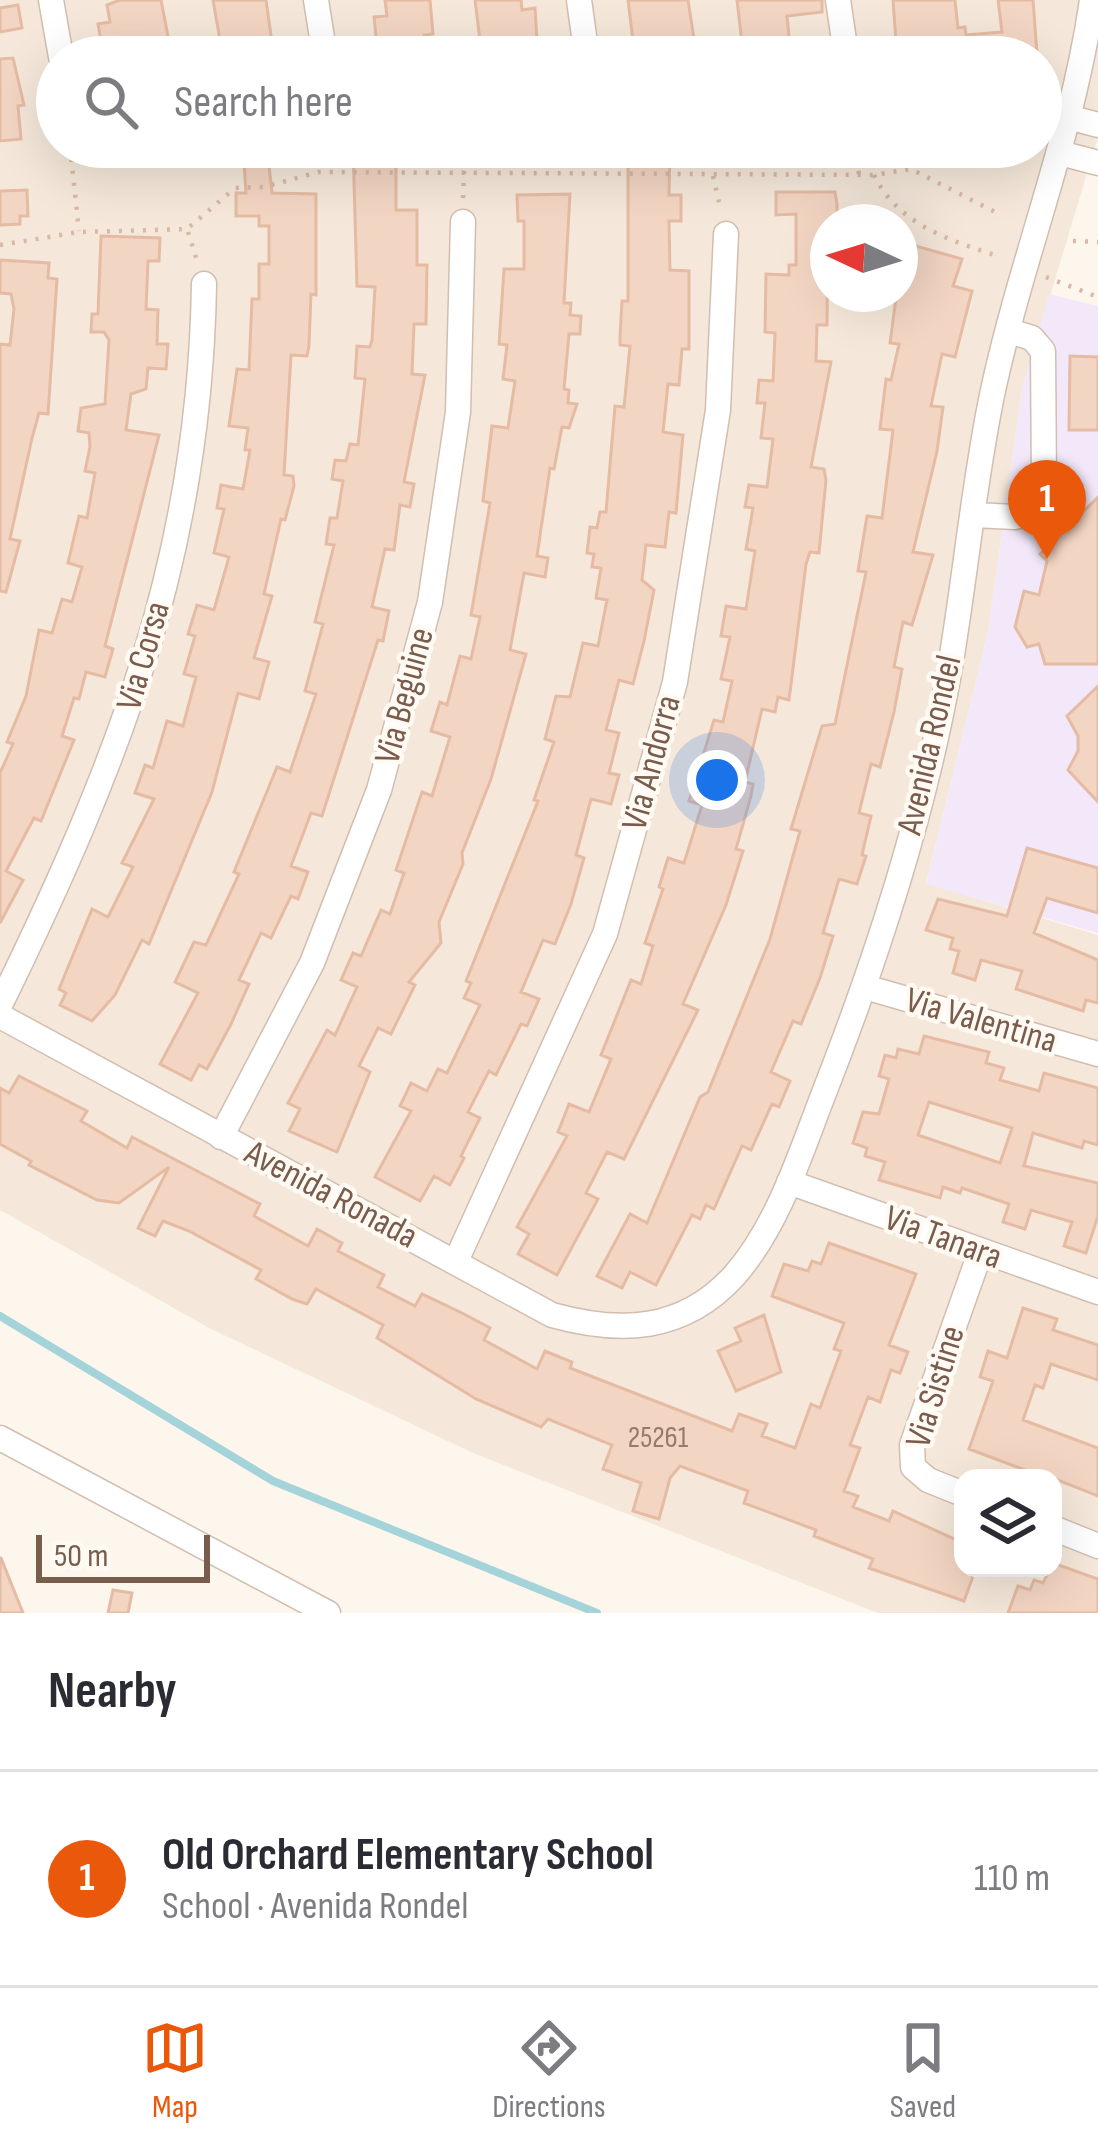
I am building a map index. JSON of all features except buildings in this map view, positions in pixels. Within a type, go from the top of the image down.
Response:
[{"type":"street","points":[[51,0],[57,36]]},
{"type":"street","points":[[316,0],[322,36]]},
{"type":"street","points":[[579,0],[584,36]]},
{"type":"street","points":[[838,0],[843,36]]},
{"type":"street","name":"Avenida Rondel","points":[[1062,144],[1092,0]]},
{"type":"street","points":[[1068,117],[1098,124]]},
{"type":"street","points":[[1062,154],[1098,163]]},
{"type":"street","name":"Avenida Rondel","points":[[674,1318],[703,1304],[734,1276],[789,1182],[865,987],[937,730],[992,395],[1056,168]]},
{"type":"street","name":"Via Beguine","points":[[221,1137],[312,963],[380,790],[419,644],[458,412],[463,222]]},
{"type":"street","name":"Via Andorra","points":[[457,1261],[605,934],[675,682],[718,410],[726,234]]},
{"type":"street","name":"Via Corsa","points":[[0,1005],[82,837],[144,671],[191,454],[203,284]]},
{"type":"street","points":[[974,515],[1015,517],[1031,512],[1044,486],[1043,351],[1032,338],[1009,331]]},
{"type":"street","name":"Via Valentina","points":[[865,987],[1098,1054]]},
{"type":"street","name":"Avenida Ronada","points":[[0,1016],[552,1316],[599,1328],[643,1328],[674,1318]]},
{"type":"street","name":"Via Tanara","points":[[789,1182],[1098,1292]]},
{"type":"street","name":"Via Sistine","points":[[954,1490],[928,1480],[913,1467],[912,1445],[980,1253]]},
{"type":"street","points":[[0,1438],[328,1613]]},
{"type":"street","points":[[1062,1532],[1098,1546]]},
{"type":"path","points":[[72,168],[79,232]]},
{"type":"path","points":[[342,168],[343,172]]},
{"type":"path","points":[[599,168],[599,172]]},
{"type":"path","points":[[859,168],[860,175]]},
{"type":"path","points":[[0,245],[79,232],[188,229],[235,188],[343,172],[874,176],[911,169],[999,214]]},
{"type":"path","points":[[463,222],[464,171]]},
{"type":"path","points":[[713,176],[726,234]]},
{"type":"path","points":[[874,176],[898,212],[948,239],[1001,257]]},
{"type":"path","points":[[188,229],[203,284]]},
{"type":"path","points":[[1073,241],[1098,242]]},
{"type":"path","points":[[1046,278],[1098,297]]},
{"type":"shaded area","points":[[0,0],[1098,0],[1098,137],[1022,389],[988,633],[926,883],[1098,935],[1098,1613],[878,1613],[473,1453],[209,1328],[0,1210]]},
{"type":"shaded area","points":[[1049,294],[1098,306],[1098,933],[926,884],[988,633],[1022,389]]},
{"type":"waterway","points":[[0,1316],[273,1481],[597,1613]]},
{"type":"place","name":"Old Orchard Elementary School","points":[[1047,559]]}]
